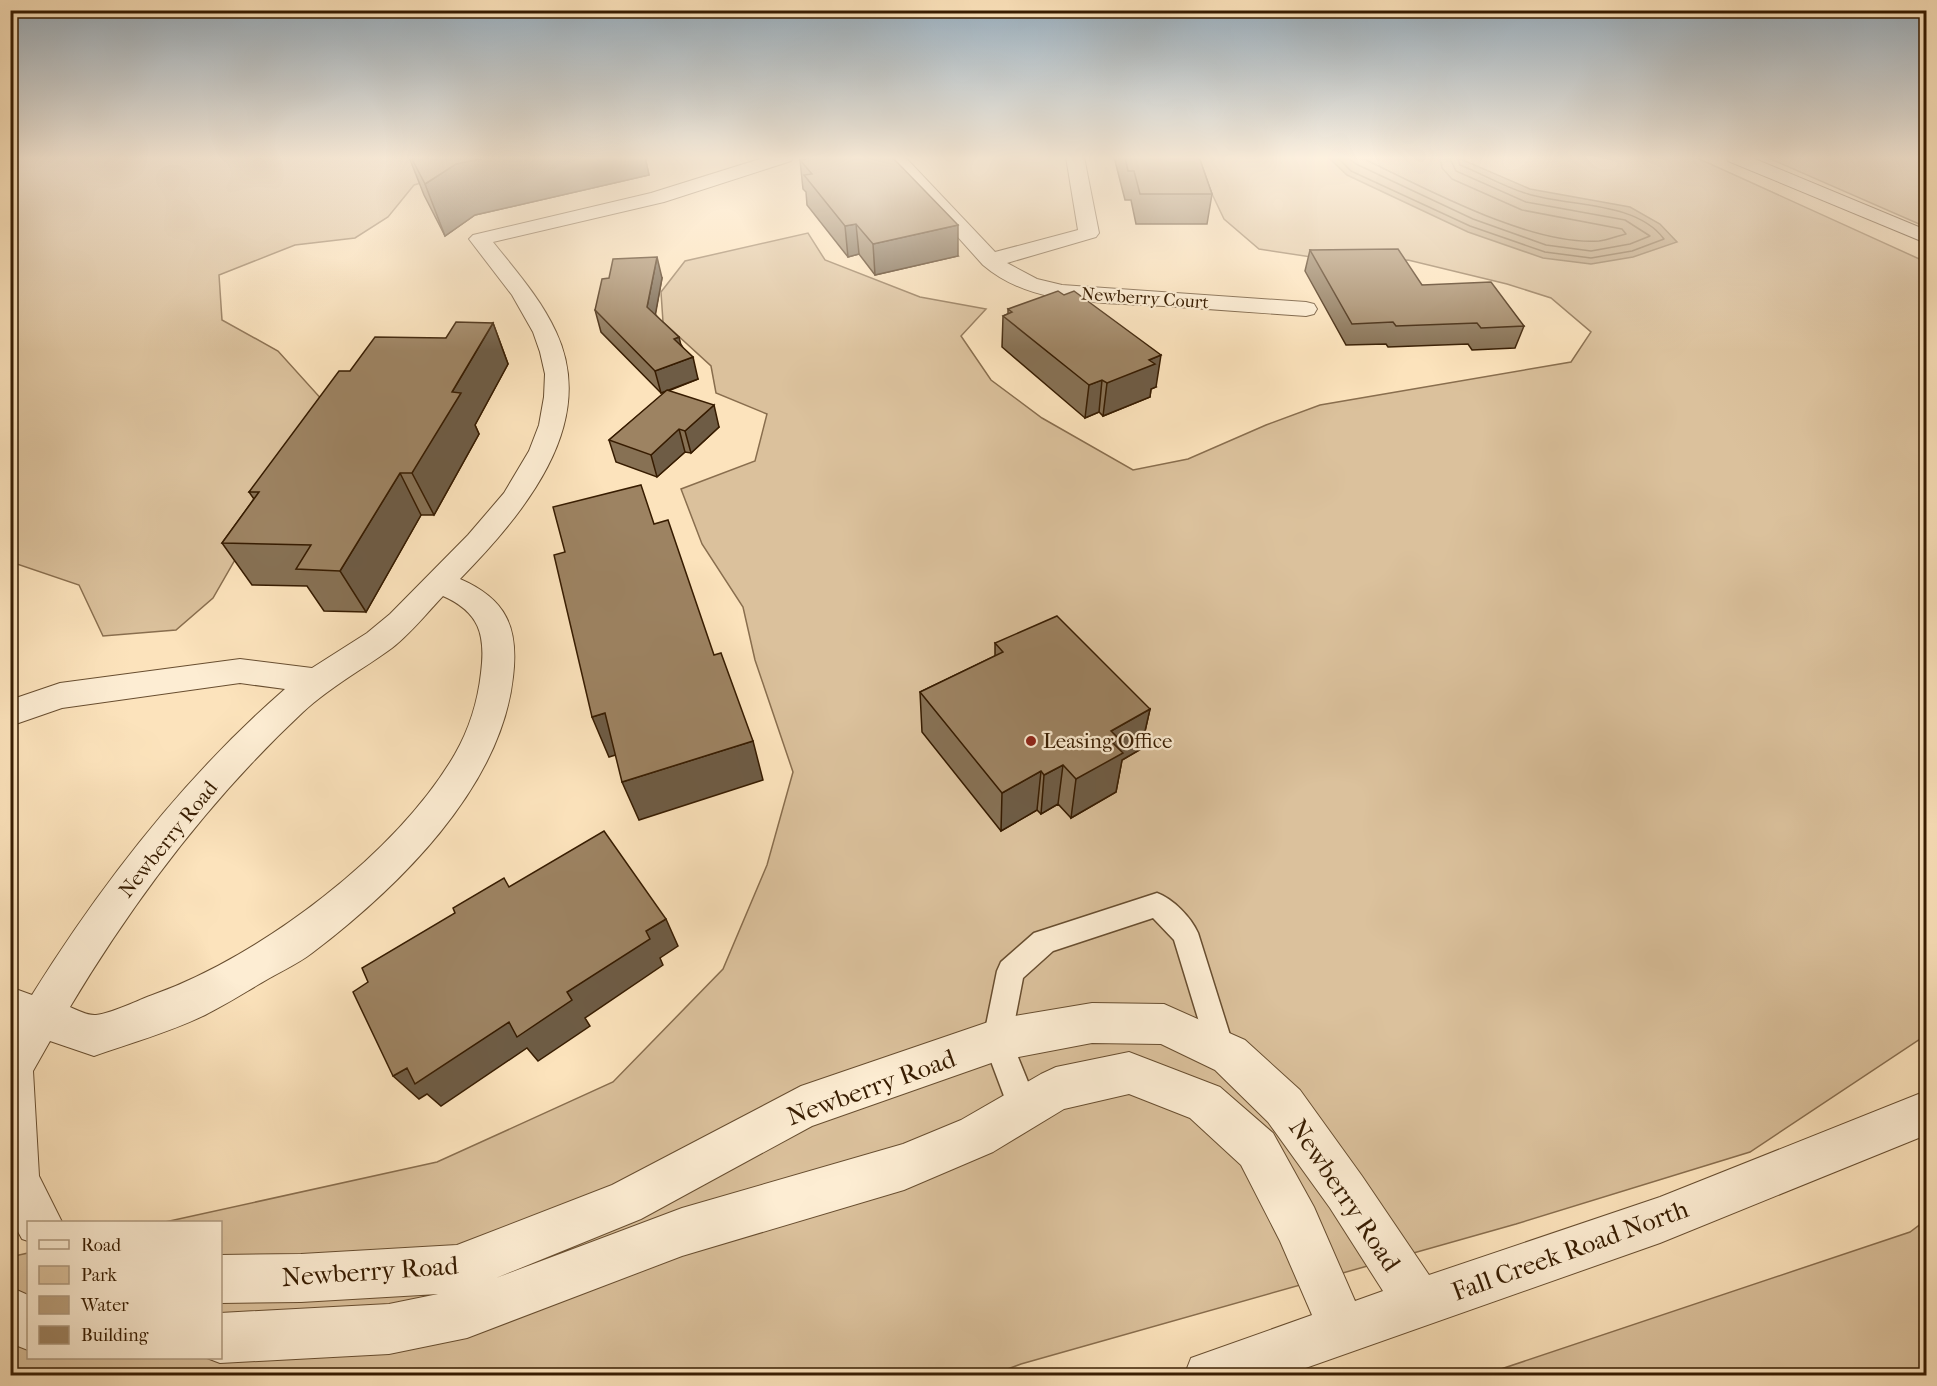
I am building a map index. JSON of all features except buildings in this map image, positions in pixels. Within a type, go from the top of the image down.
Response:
[{"type":"street","name":"Newberry Road","points":[[38,1221],[16,1181],[11,1069],[26,1012],[115,904],[161,843],[224,772],[286,708],[317,681],[387,635],[493,527],[525,484],[545,443],[557,397],[557,371],[547,334],[480,239],[555,222]]},
{"type":"street","name":"Newberry Court","points":[[956,222],[991,260],[1019,279],[1061,292],[1306,309]]},
{"type":"street","points":[[991,260],[1089,233],[1087,222]]},
{"type":"street","points":[[1889,222],[1926,237]]},
{"type":"street","points":[[26,1012],[94,1036],[190,1001],[296,942],[374,878],[412,838],[450,790],[469,761],[486,722],[497,677],[497,634],[488,612],[470,596],[438,582]]},
{"type":"street","points":[[10,713],[60,696],[240,671],[317,681]]},
{"type":"street","name":"Newberry Road","points":[[222,1279],[301,1278],[457,1269],[625,1203],[801,1108],[997,1040],[1092,1023],[1164,1024],[1230,1055],[1284,1106],[1346,1192],[1419,1304]]},
{"type":"street","name":"Newberry Road","points":[[222,1338],[389,1329],[467,1313],[682,1232],[904,1167],[977,1136],[1056,1089],[1129,1073],[1205,1102],[1257,1149],[1297,1224],[1343,1330]]},
{"type":"street","name":"Fall Creek Road North","points":[[1209,1376],[1660,1220],[1926,1113]]},
{"type":"street","points":[[10,1311],[22,1323],[27,1325]]},
{"type":"lane","points":[[1024,1109],[997,1040],[1011,971],[1044,942],[1157,905],[1185,933],[1221,1051]]},
{"type":"green space","points":[[10,222],[381,222],[355,238],[295,245],[219,275],[222,320],[278,351],[325,403],[213,598],[176,630],[103,636],[79,585],[11,562]]},
{"type":"green space","points":[[1227,222],[1837,222],[1926,262],[1926,1035],[1750,1152],[1516,1224],[1021,1364],[992,1375],[11,1375],[10,1257],[27,1253],[27,1359],[222,1359],[222,1221],[170,1221],[437,1162],[613,1082],[723,969],[767,865],[793,772],[755,660],[743,607],[702,544],[681,489],[755,461],[767,414],[716,393],[711,366],[663,322],[661,292],[685,261],[808,233],[825,260],[920,297],[986,309],[961,336],[991,380],[1042,418],[1133,470],[1188,459],[1266,425],[1320,405],[1571,362],[1591,332],[1551,298],[1507,284],[1408,260],[1344,262],[1259,249]]},
{"type":"green space","points":[[1914,222],[1926,222],[1926,227]]},
{"type":"green space","points":[[1926,1220],[1926,1375],[1483,1375],[1910,1232]]},
{"type":"water","points":[[1446,222],[1656,222],[1677,242],[1633,257],[1591,264],[1543,258],[1468,232]]},
{"type":"place","name":"Leasing Office","points":[[1031,741]]}]
